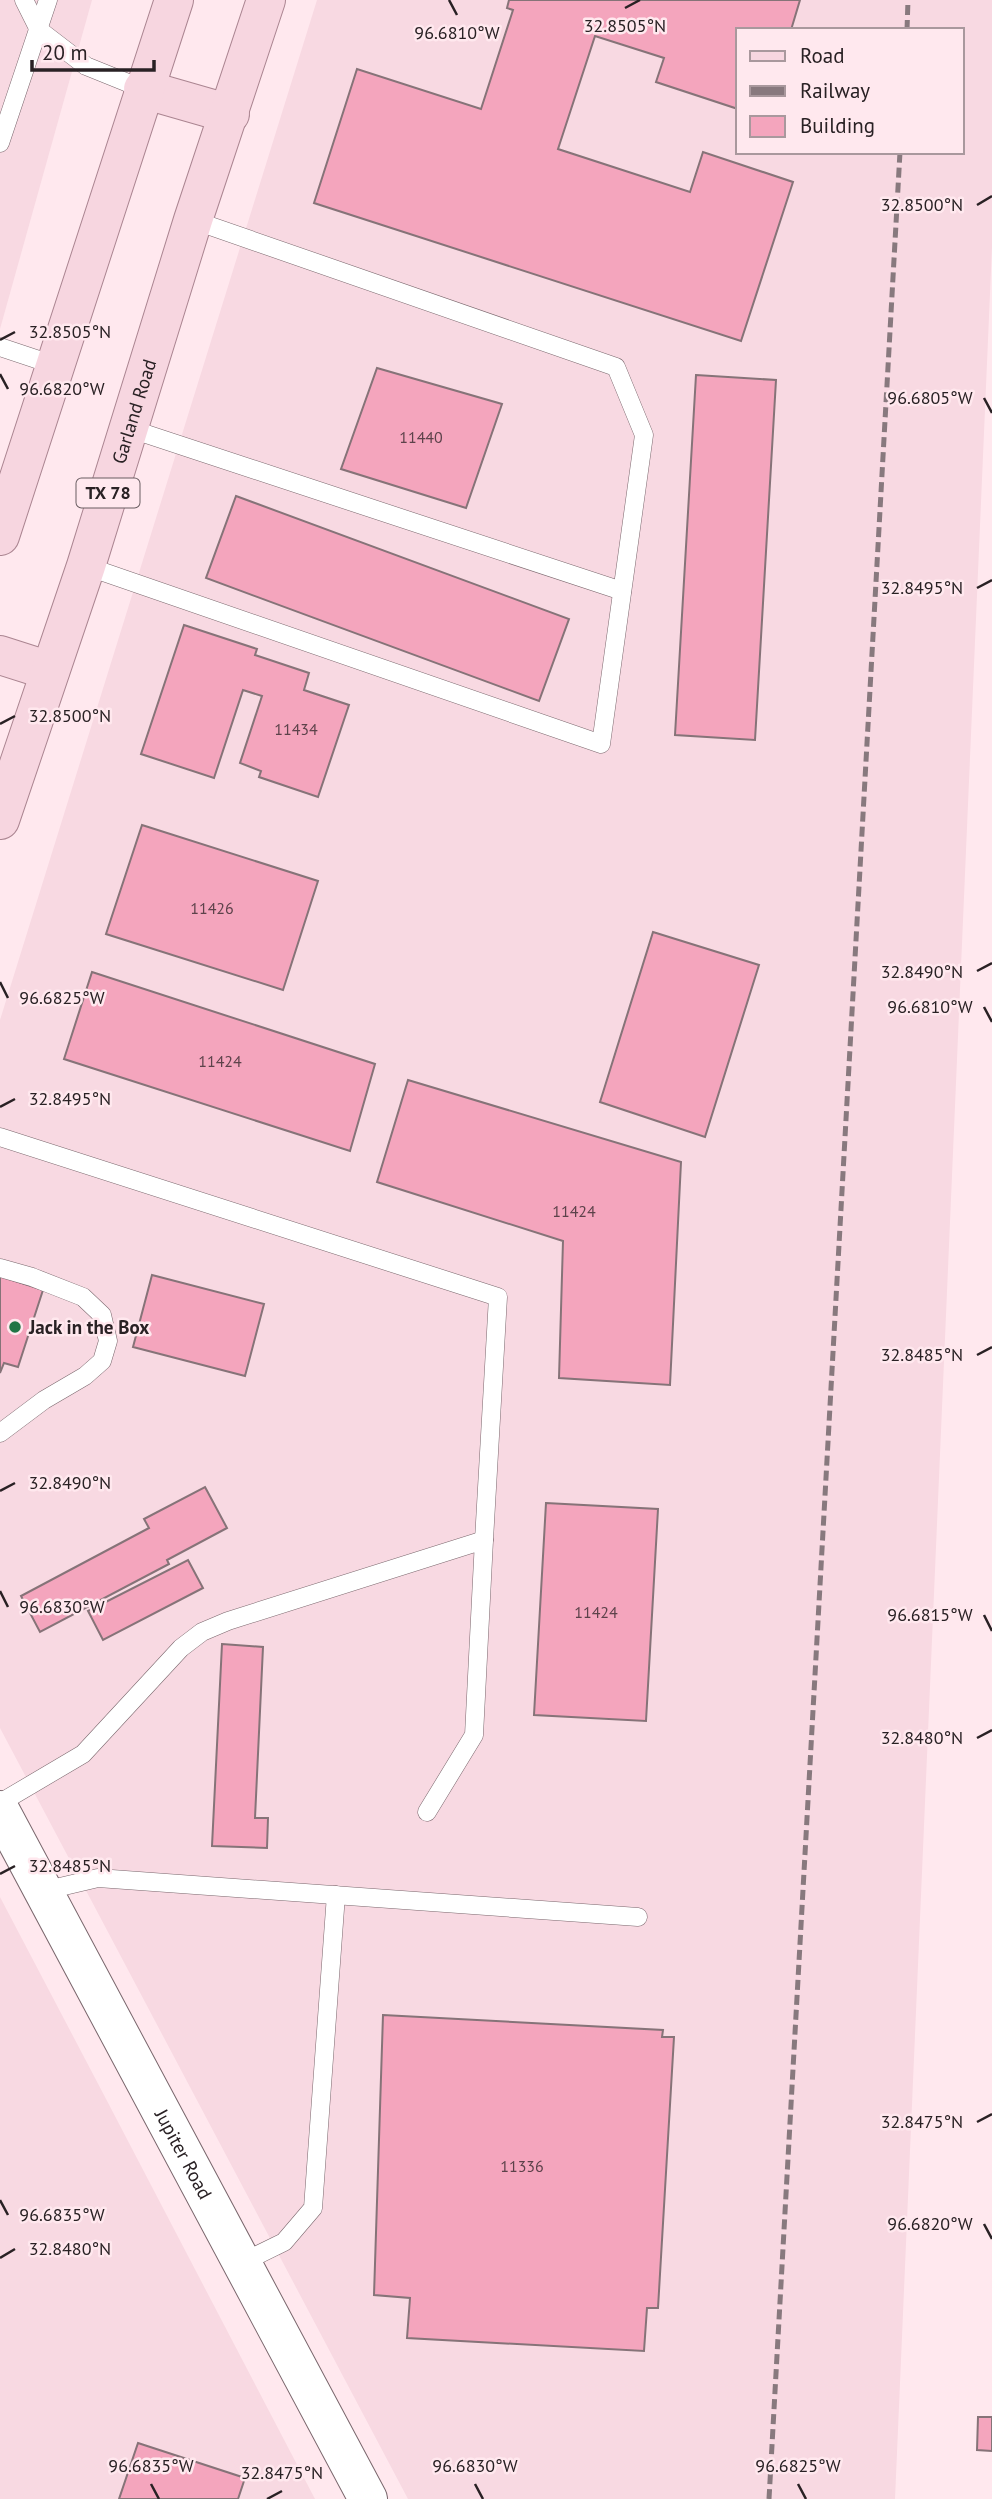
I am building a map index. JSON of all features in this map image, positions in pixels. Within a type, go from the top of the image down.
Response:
[{"type":"main road","points":[[0,536],[174,0]]},
{"type":"main road","name":"Garland Road","points":[[0,820],[86,566],[193,220],[266,0]]},
{"type":"main road","points":[[143,89],[230,114]]},
{"type":"main road","points":[[0,655],[50,671]]},
{"type":"street","name":"Jupiter Road","points":[[0,1810],[368,2499]]},
{"type":"lane","points":[[23,0],[39,30],[86,66],[143,89]]},
{"type":"lane","points":[[0,143],[48,0]]},
{"type":"lane","points":[[86,566],[601,744],[644,435],[616,367],[193,220]]},
{"type":"lane","points":[[0,347],[54,365]]},
{"type":"lane","points":[[128,428],[622,591]]},
{"type":"lane","points":[[0,1137],[498,1297],[474,1735],[427,1812]]},
{"type":"lane","points":[[0,1268],[83,1297],[102,1315],[108,1341],[102,1362],[0,1433]]},
{"type":"lane","points":[[0,1803],[83,1754],[181,1648],[202,1632],[228,1621],[484,1540]]},
{"type":"lane","points":[[43,1891],[98,1878],[638,1917]]},
{"type":"lane","points":[[241,2263],[284,2242],[313,2208],[336,1895]]},
{"type":"shaded area","points":[[0,0],[92,0],[0,329]]},
{"type":"shaded area","points":[[317,0],[992,0],[992,247],[895,2499],[408,2499],[0,1728],[0,1020]]},
{"type":"shaded area","points":[[0,1897],[105,2097],[315,2499],[0,2499]]},
{"type":"building","points":[[509,0],[800,0],[792,28],[736,28],[736,108],[656,82],[664,58],[595,36],[558,149],[690,192],[703,152],[793,182],[741,341],[314,203],[357,69],[481,109],[513,10],[507,8]]},
{"type":"building","points":[[377,368],[502,404],[466,508],[341,469]]},
{"type":"building","points":[[696,375],[776,380],[755,740],[675,735]]},
{"type":"building","points":[[236,496],[569,619],[539,701],[206,578]]},
{"type":"building","points":[[184,625],[257,649],[255,655],[309,673],[304,690],[349,705],[318,797],[259,777],[261,771],[240,763],[262,696],[243,690],[214,778],[141,754]]},
{"type":"building","points":[[142,825],[318,881],[283,990],[106,934]]},
{"type":"building","points":[[653,932],[759,965],[705,1137],[600,1102]]},
{"type":"building","points":[[92,972],[375,1064],[350,1151],[64,1059]]},
{"type":"building","points":[[408,1080],[681,1162],[670,1385],[559,1378],[563,1241],[377,1182]]},
{"type":"building","points":[[152,1275],[264,1304],[245,1376],[133,1347]]},
{"type":"building","name":"Jack in the Box","points":[[0,1276],[43,1290],[18,1367],[4,1363],[0,1373]]},
{"type":"building","points":[[205,1487],[227,1528],[167,1560],[169,1564],[40,1632],[21,1596],[149,1528],[144,1519]]},
{"type":"building","points":[[546,1503],[658,1509],[646,1721],[534,1715]]},
{"type":"building","points":[[188,1560],[203,1588],[103,1640],[88,1611]]},
{"type":"building","points":[[222,1644],[263,1647],[255,1818],[268,1818],[267,1848],[212,1846]]},
{"type":"building","points":[[383,2015],[663,2030],[662,2037],[674,2037],[658,2308],[647,2308],[644,2351],[407,2338],[410,2298],[374,2295]]},
{"type":"building","points":[[978,2417],[992,2417],[992,2451],[977,2450]]},
{"type":"building","points":[[138,2443],[245,2478],[238,2499],[119,2499]]},
{"type":"railway","points":[[907,28],[908,0]]},
{"type":"railway","points":[[769,2499],[900,154]]},
{"type":"place","name":"Jack in the Box","points":[[15,1327]]}]
